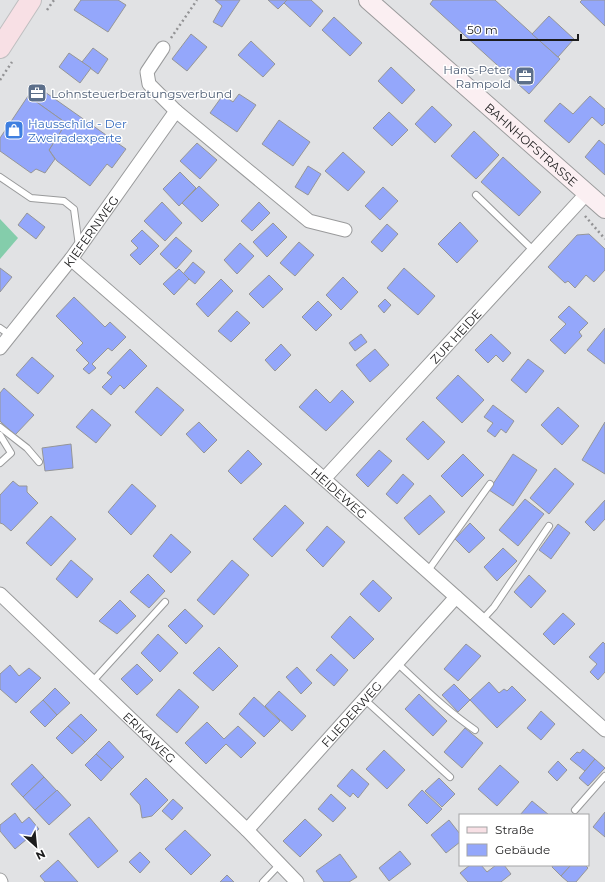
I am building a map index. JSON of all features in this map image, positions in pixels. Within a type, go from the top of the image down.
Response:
[{"type":"main road","points":[[0,48],[31,0]]},
{"type":"street","name":"BAHNHOFSTRASSE","points":[[368,0],[605,209]]},
{"type":"street","points":[[163,48],[147,72],[149,84],[176,111],[309,221],[345,230]]},
{"type":"street","name":"KIEFERNWEG","points":[[0,348],[5,331],[71,259],[176,111]]},
{"type":"street","name":"ZUR HEIDE","points":[[324,479],[587,193]]},
{"type":"street","name":"HEIDEWEG","points":[[71,259],[324,479],[605,730]]},
{"type":"street","name":"ERIKAWEG","points":[[0,594],[247,830],[297,882]]},
{"type":"street","name":"FLIEDERWEG","points":[[247,830],[456,597]]},
{"type":"lane","points":[[0,177],[31,198],[64,201],[74,209],[79,247]]},
{"type":"lane","points":[[476,194],[534,251]]},
{"type":"lane","points":[[0,427],[27,448],[40,462]]},
{"type":"lane","points":[[0,435],[11,453],[0,463]]},
{"type":"lane","points":[[427,572],[490,484]]},
{"type":"lane","points":[[482,620],[494,607],[550,526]]},
{"type":"lane","points":[[92,682],[164,602]]},
{"type":"lane","points":[[397,663],[463,722],[475,730]]},
{"type":"lane","points":[[364,699],[450,777]]},
{"type":"lane","points":[[575,810],[605,776]]},
{"type":"lane","points":[[264,882],[280,864]]},
{"type":"path","points":[[163,48],[197,0]]},
{"type":"green space","points":[[0,219],[18,238],[0,259]]},
{"type":"building","points":[[81,0],[118,0],[126,5],[108,32],[74,10]]},
{"type":"building","points":[[215,0],[240,0],[222,27],[213,22],[222,6]]},
{"type":"building","points":[[268,0],[287,0],[278,9]]},
{"type":"building","points":[[287,0],[311,0],[323,11],[310,27],[284,3]]},
{"type":"building","points":[[433,0],[495,0],[560,59],[529,94],[430,4]]},
{"type":"building","points":[[582,0],[605,0],[605,26],[580,2]]},
{"type":"building","points":[[549,16],[574,39],[558,57],[532,34]]},
{"type":"building","points":[[334,17],[362,43],[350,56],[322,30]]},
{"type":"building","points":[[191,34],[207,47],[187,71],[172,59]]},
{"type":"building","points":[[251,41],[275,64],[263,77],[238,55]]},
{"type":"building","points":[[93,48],[108,59],[98,74],[82,62]]},
{"type":"building","points":[[69,53],[91,68],[80,83],[59,67]]},
{"type":"building","points":[[391,67],[415,90],[402,104],[378,81]]},
{"type":"building","points":[[35,85],[126,149],[112,168],[107,164],[90,186],[57,161],[49,150],[66,123],[28,96]]},
{"type":"building","points":[[239,94],[256,105],[237,132],[210,113],[223,95],[233,102]]},
{"type":"building","points":[[28,96],[66,123],[49,150],[55,159],[45,173],[36,169],[31,173],[0,151],[0,138]]},
{"type":"building","points":[[590,96],[605,109],[605,123],[602,126],[592,117],[569,143],[544,121],[560,103],[573,114]]},
{"type":"building","points":[[432,106],[452,125],[435,143],[415,124]]},
{"type":"building","points":[[389,112],[408,130],[392,146],[373,128]]},
{"type":"building","points":[[279,120],[310,142],[293,166],[262,144]]},
{"type":"building","points":[[474,131],[499,155],[476,179],[451,156]]},
{"type":"building","points":[[599,140],[605,145],[605,175],[585,157]]},
{"type":"building","points":[[197,143],[217,160],[200,179],[180,161]]},
{"type":"building","points":[[343,152],[365,172],[348,191],[325,171]]},
{"type":"building","points":[[503,157],[541,192],[519,216],[481,182]]},
{"type":"building","points":[[308,166],[321,174],[308,195],[295,187]]},
{"type":"building","points":[[180,172],[196,188],[179,206],[163,189]]},
{"type":"building","points":[[199,186],[219,205],[202,222],[182,203]]},
{"type":"building","points":[[383,187],[398,201],[380,220],[365,206]]},
{"type":"building","points":[[162,202],[182,223],[165,241],[144,221]]},
{"type":"building","points":[[259,202],[270,213],[252,231],[241,221]]},
{"type":"building","points":[[27,213],[45,227],[36,239],[18,225]]},
{"type":"building","points":[[460,222],[478,241],[457,263],[438,244]]},
{"type":"building","points":[[273,223],[287,237],[267,257],[253,242]]},
{"type":"building","points":[[387,224],[398,234],[382,252],[371,242]]},
{"type":"building","points":[[142,230],[159,246],[140,265],[130,255],[138,248],[131,241]]},
{"type":"building","points":[[589,234],[605,249],[605,270],[594,282],[586,275],[575,288],[568,281],[565,283],[548,267],[577,235]]},
{"type":"building","points":[[176,237],[192,251],[176,269],[160,254]]},
{"type":"building","points":[[299,242],[314,255],[295,276],[280,263]]},
{"type":"building","points":[[240,243],[254,256],[237,274],[224,260]]},
{"type":"building","points":[[193,262],[205,272],[195,284],[183,274]]},
{"type":"building","points":[[0,268],[12,277],[0,292]]},
{"type":"building","points":[[404,268],[435,296],[418,315],[387,288]]},
{"type":"building","points":[[179,269],[189,279],[174,295],[163,284]]},
{"type":"building","points":[[269,275],[283,289],[263,308],[249,294]]},
{"type":"building","points":[[343,277],[358,292],[341,310],[326,295]]},
{"type":"building","points":[[221,279],[233,291],[208,317],[196,304]]},
{"type":"building","points":[[74,297],[105,327],[110,322],[126,337],[112,351],[108,348],[92,364],[96,368],[89,374],[83,369],[89,363],[76,350],[83,343],[56,316]]},
{"type":"building","points":[[385,299],[391,305],[384,313],[378,306]]},
{"type":"building","points":[[318,301],[332,315],[316,331],[302,317]]},
{"type":"building","points":[[569,306],[588,323],[579,332],[582,336],[565,354],[550,340],[566,324],[558,317]]},
{"type":"building","points":[[237,311],[250,323],[231,342],[218,331]]},
{"type":"building","points":[[605,328],[605,364],[587,350]]},
{"type":"building","points":[[361,334],[367,342],[355,351],[349,343]]},
{"type":"building","points":[[491,334],[511,353],[503,362],[496,355],[488,363],[475,350]]},
{"type":"building","points":[[281,344],[291,355],[275,371],[265,360]]},
{"type":"building","points":[[130,349],[147,366],[124,389],[120,385],[111,395],[102,387],[112,377],[107,373]]},
{"type":"building","points":[[375,349],[389,365],[370,382],[356,365]]},
{"type":"building","points":[[32,357],[54,376],[38,394],[16,375]]},
{"type":"building","points":[[528,359],[544,371],[526,393],[511,380]]},
{"type":"building","points":[[458,375],[484,400],[462,423],[436,398]]},
{"type":"building","points":[[157,387],[184,410],[161,436],[135,412]]},
{"type":"building","points":[[4,388],[34,415],[15,435],[0,421],[0,393]]},
{"type":"building","points":[[316,389],[330,403],[342,390],[354,402],[326,431],[299,407]]},
{"type":"building","points":[[493,405],[514,421],[506,433],[501,429],[495,437],[487,431],[493,423],[484,417]]},
{"type":"building","points":[[558,407],[579,426],[562,445],[541,425]]},
{"type":"building","points":[[92,409],[111,425],[96,443],[76,427]]},
{"type":"building","points":[[423,421],[445,442],[428,460],[406,439]]},
{"type":"building","points":[[199,422],[217,440],[204,453],[186,434]]},
{"type":"building","points":[[605,422],[605,474],[582,460]]},
{"type":"building","points":[[71,444],[73,468],[45,471],[42,448]]},
{"type":"building","points":[[248,450],[262,464],[241,484],[228,471]]},
{"type":"building","points":[[379,450],[392,461],[368,487],[356,475]]},
{"type":"building","points":[[463,454],[484,475],[462,497],[441,476]]},
{"type":"building","points":[[513,454],[537,470],[513,506],[489,490]]},
{"type":"building","points":[[555,468],[574,484],[549,514],[530,498]]},
{"type":"building","points":[[403,474],[414,484],[397,504],[386,494]]},
{"type":"building","points":[[13,481],[19,486],[27,486],[27,492],[38,503],[11,531],[0,523],[0,495]]},
{"type":"building","points":[[132,484],[156,506],[131,535],[108,512]]},
{"type":"building","points":[[430,495],[445,512],[419,535],[404,518]]},
{"type":"building","points":[[525,499],[544,514],[518,546],[499,530]]},
{"type":"building","points":[[605,500],[605,519],[594,531],[585,522]]},
{"type":"building","points":[[285,505],[304,523],[272,557],[253,539]]},
{"type":"building","points":[[51,516],[76,539],[51,566],[26,543]]},
{"type":"building","points":[[470,523],[485,538],[469,553],[455,539]]},
{"type":"building","points":[[558,524],[570,533],[551,559],[539,550]]},
{"type":"building","points":[[327,526],[345,542],[323,567],[306,550]]},
{"type":"building","points":[[171,534],[191,552],[171,573],[153,556]]},
{"type":"building","points":[[503,548],[517,561],[497,581],[484,567]]},
{"type":"building","points":[[71,560],[93,579],[77,598],[56,579]]},
{"type":"building","points":[[232,560],[249,575],[214,615],[197,600]]},
{"type":"building","points":[[148,574],[165,591],[149,608],[130,592]]},
{"type":"building","points":[[529,575],[546,591],[531,608],[514,592]]},
{"type":"building","points":[[373,580],[392,598],[379,612],[360,594]]},
{"type":"building","points":[[120,600],[136,616],[117,634],[99,621]]},
{"type":"building","points":[[185,609],[203,626],[186,644],[168,626]]},
{"type":"building","points":[[563,613],[575,624],[554,645],[543,634]]},
{"type":"building","points":[[350,616],[374,639],[354,659],[331,637]]},
{"type":"building","points":[[158,634],[178,653],[160,672],[141,653]]},
{"type":"building","points":[[603,642],[605,644],[605,672],[598,680],[590,672],[597,664],[589,657]]},
{"type":"building","points":[[466,644],[481,656],[458,681],[444,669]]},
{"type":"building","points":[[219,647],[238,666],[213,691],[193,673]]},
{"type":"building","points":[[331,654],[348,670],[334,686],[316,670]]},
{"type":"building","points":[[137,664],[153,680],[137,695],[121,679]]},
{"type":"building","points":[[10,665],[19,676],[29,668],[41,678],[16,703],[0,689],[0,674]]},
{"type":"building","points":[[297,667],[312,683],[301,694],[286,677]]},
{"type":"building","points":[[489,682],[499,693],[504,689],[507,691],[512,686],[526,700],[497,728],[470,700]]},
{"type":"building","points":[[454,684],[470,700],[458,712],[442,695]]},
{"type":"building","points":[[55,688],[70,703],[57,715],[43,700]]},
{"type":"building","points":[[179,689],[199,707],[177,733],[156,715]]},
{"type":"building","points":[[279,691],[306,716],[292,731],[265,706]]},
{"type":"building","points":[[419,694],[447,721],[433,736],[405,709]]},
{"type":"building","points":[[254,697],[280,721],[264,737],[239,714]]},
{"type":"building","points":[[43,700],[57,715],[45,727],[30,712]]},
{"type":"building","points":[[541,711],[555,724],[541,740],[527,728]]},
{"type":"building","points":[[81,714],[97,730],[85,742],[68,726]]},
{"type":"building","points":[[207,722],[224,739],[238,726],[256,743],[241,758],[226,744],[206,764],[185,743]]},
{"type":"building","points":[[68,726],[85,742],[72,754],[56,738]]},
{"type":"building","points":[[465,728],[483,743],[462,768],[444,752]]},
{"type":"building","points":[[109,741],[124,757],[112,769],[96,754]]},
{"type":"building","points":[[583,749],[595,759],[585,771],[570,759],[577,752],[580,753]]},
{"type":"building","points":[[384,750],[405,770],[387,789],[366,769]]},
{"type":"building","points":[[96,754],[112,769],[101,781],[85,765]]},
{"type":"building","points":[[595,759],[605,768],[588,786],[579,778]]},
{"type":"building","points":[[558,761],[567,770],[557,781],[548,772]]},
{"type":"building","points":[[32,764],[44,777],[23,797],[11,784]]},
{"type":"building","points":[[500,765],[519,782],[497,806],[478,789]]},
{"type":"building","points":[[352,769],[369,784],[358,798],[353,793],[350,797],[337,786]]},
{"type":"building","points":[[44,777],[57,791],[35,810],[23,797]]},
{"type":"building","points":[[146,778],[168,800],[152,816],[142,818],[140,805],[130,794]]},
{"type":"building","points":[[439,778],[455,794],[442,807],[425,791]]},
{"type":"building","points":[[57,790],[71,805],[49,825],[35,810]]},
{"type":"building","points":[[422,790],[442,809],[427,824],[408,805]]},
{"type":"building","points":[[331,794],[346,808],[333,822],[318,809]]},
{"type":"building","points":[[173,799],[183,808],[172,820],[162,811]]},
{"type":"building","points":[[532,801],[548,814],[521,814]]},
{"type":"building","points":[[605,812],[605,837],[593,827]]},
{"type":"building","points":[[15,813],[22,823],[29,817],[39,829],[15,849],[0,831],[0,825]]},
{"type":"building","points":[[89,817],[118,851],[98,868],[69,834]]},
{"type":"building","points":[[305,819],[322,835],[300,857],[283,841]]},
{"type":"building","points":[[449,820],[459,833],[459,843],[446,853],[431,835]]},
{"type":"building","points":[[185,830],[211,855],[191,875],[165,849]]},
{"type":"building","points":[[400,851],[411,864],[389,881],[379,868]]},
{"type":"building","points":[[140,852],[150,862],[140,873],[129,862]]},
{"type":"building","points":[[340,854],[357,877],[349,882],[324,882],[316,871]]},
{"type":"building","points":[[58,860],[78,882],[45,882],[40,876]]},
{"type":"building","points":[[469,866],[482,866],[487,872],[495,866],[505,866],[511,874],[501,882],[468,882],[460,873]]},
{"type":"building","points":[[552,866],[570,866],[561,876]]},
{"type":"building","points":[[570,866],[586,866],[588,868],[576,882],[568,882],[561,876]]},
{"type":"building","points":[[227,875],[234,882],[220,882]]},
{"type":"place","name":"Hans-Peter Rampold","points":[[525,76]]},
{"type":"place","name":"Lohnsteuerberatungsverbund","points":[[37,93]]},
{"type":"place","name":"Hausschild - Der Zweiradexperte","points":[[14,130]]}]
